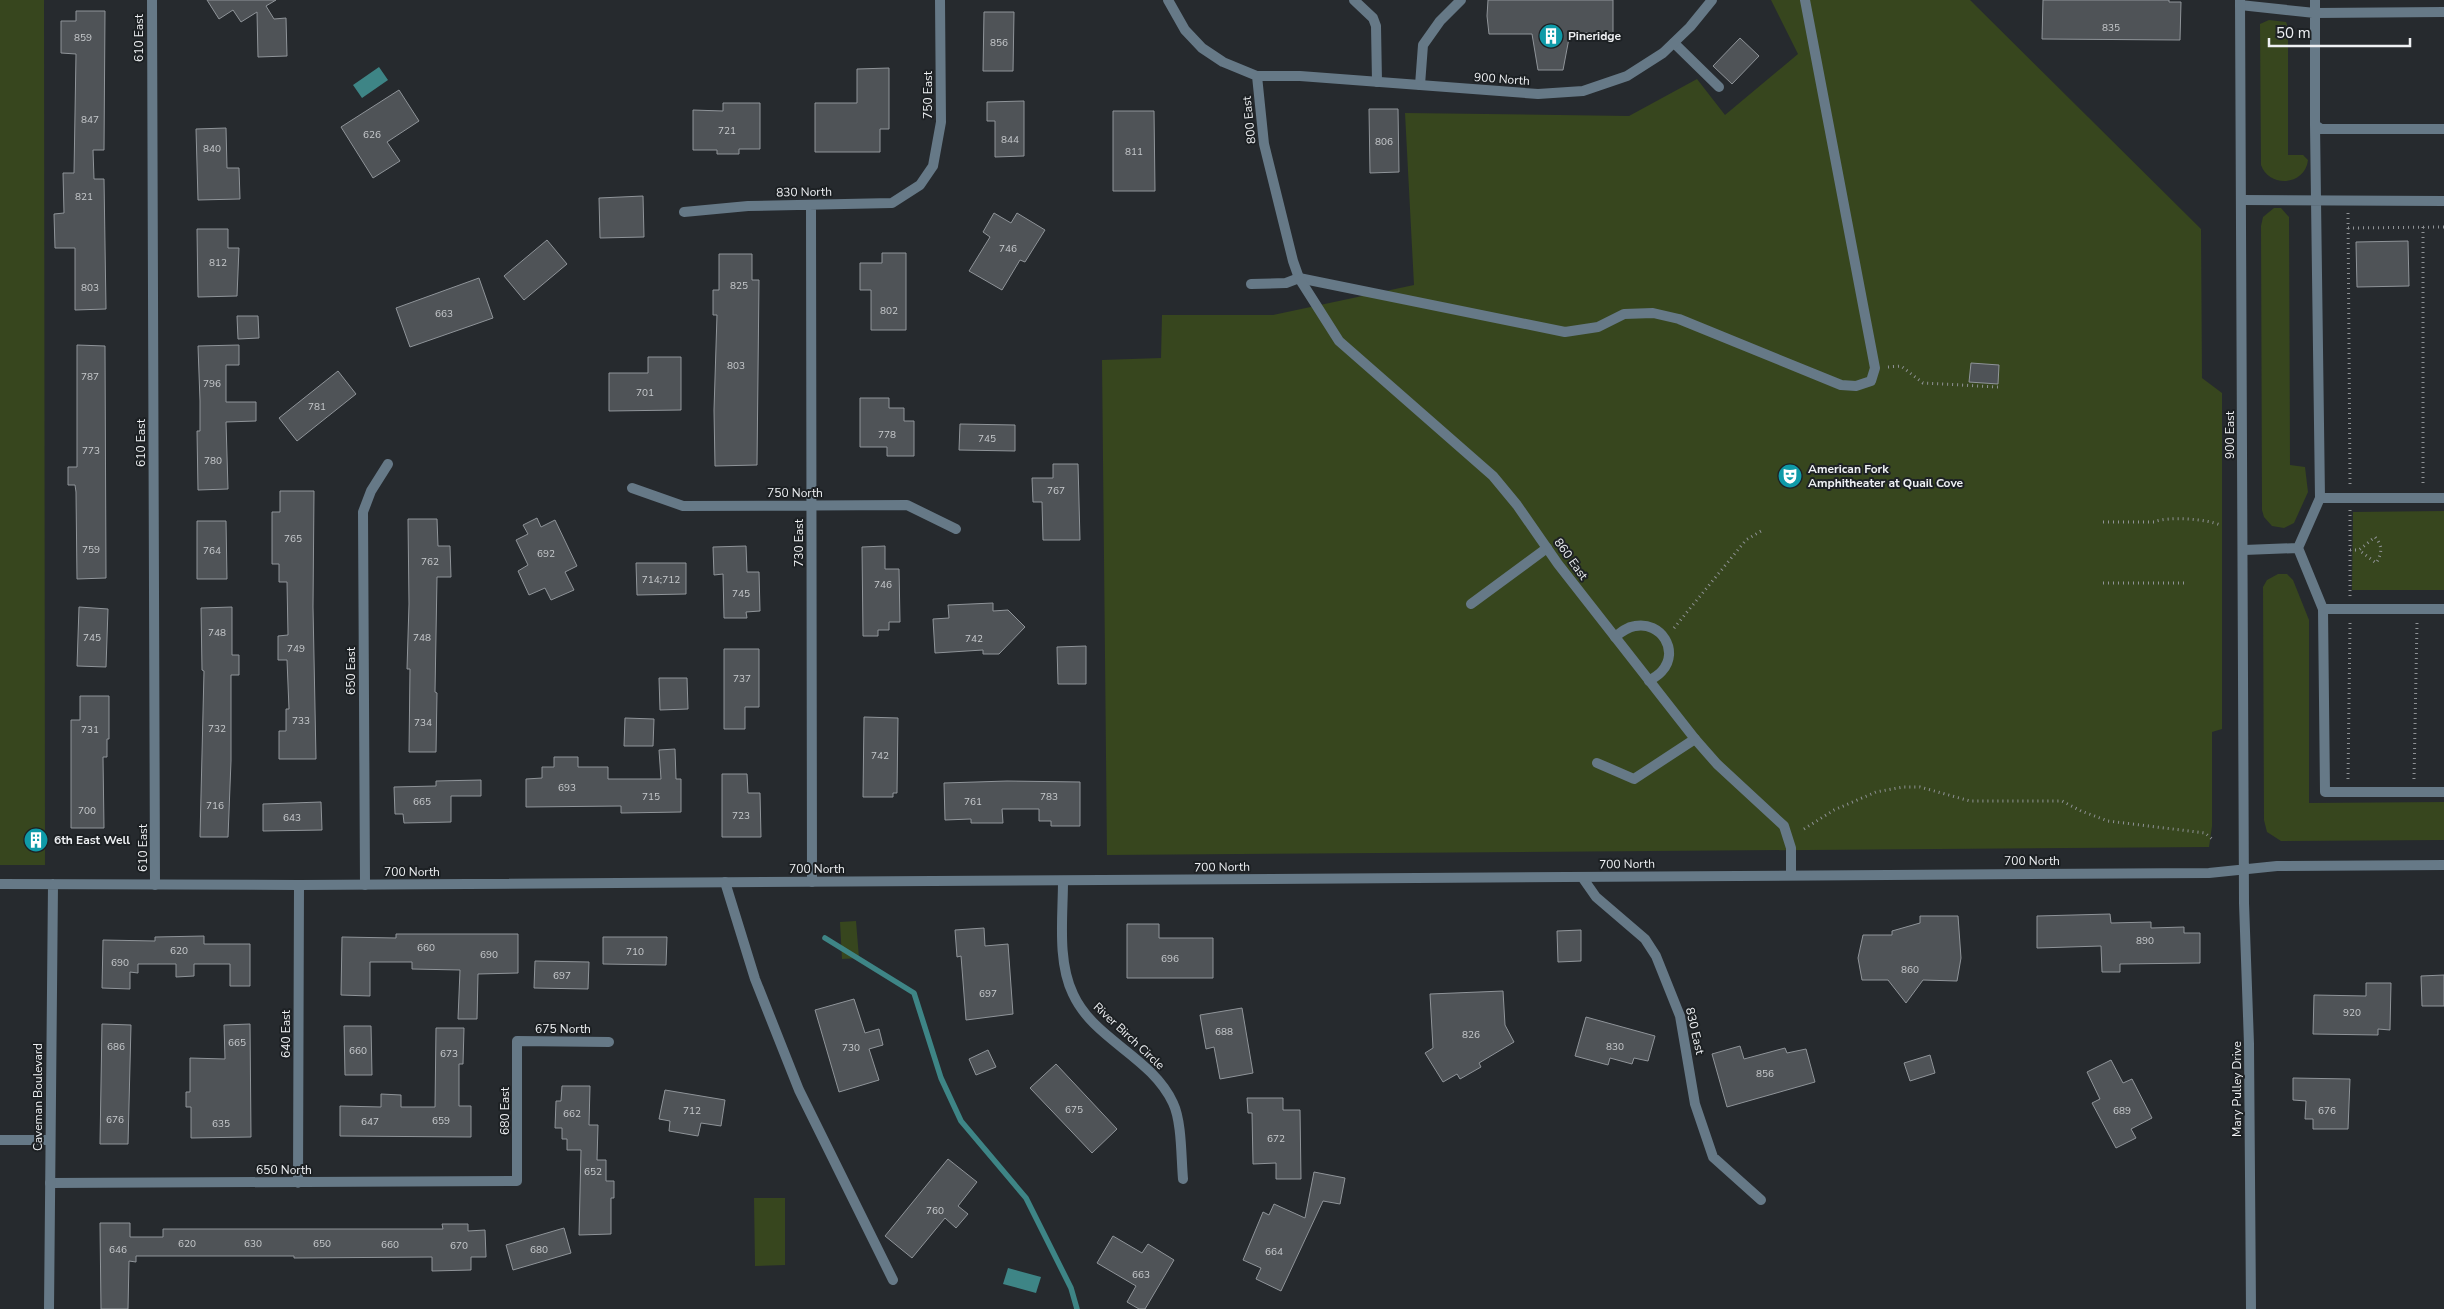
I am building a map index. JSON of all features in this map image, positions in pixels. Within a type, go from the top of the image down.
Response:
[{"type":"street","name":"610 East","points":[[152,0],[156,885]]},
{"type":"street","name":"750 East","points":[[920,185],[933,166],[941,122],[940,0]]},
{"type":"street","points":[[1168,0],[1185,30],[1202,48],[1223,62],[1258,76]]},
{"type":"street","points":[[1354,0],[1372,18],[1376,26],[1377,82]]},
{"type":"street","points":[[1420,85],[1423,45],[1440,22],[1461,0]]},
{"type":"street","name":"900 North","points":[[1258,76],[1300,76],[1538,94],[1583,91],[1627,76],[1650,62],[1674,42],[1712,0]]},
{"type":"street","points":[[1250,284],[1286,284],[1299,278],[1565,332],[1598,327],[1624,314],[1653,313],[1679,319],[1841,385],[1856,386],[1871,380],[1875,368],[1804,0]]},
{"type":"street","points":[[2315,0],[2320,498],[2298,548],[2324,609],[2325,792],[2444,792]]},
{"type":"street","points":[[2240,3],[2315,13],[2444,12]]},
{"type":"street","name":"900 East","points":[[2240,3],[2244,869]]},
{"type":"street","points":[[1674,42],[1719,88]]},
{"type":"street","name":"800 East","points":[[1258,76],[1264,144],[1293,262],[1299,278]]},
{"type":"street","points":[[2315,125],[2321,129],[2444,129]]},
{"type":"street","name":"830 North","points":[[684,212],[748,206],[892,203],[920,185]]},
{"type":"street","points":[[2242,200],[2444,201]]},
{"type":"street","name":"730 East","points":[[811,205],[812,882]]},
{"type":"street","name":"860 East","points":[[1299,278],[1339,341],[1493,476],[1695,739],[1718,764],[1784,826],[1791,848],[1791,874]]},
{"type":"street","name":"650 East","points":[[365,885],[364,512],[371,490],[388,464]]},
{"type":"street","name":"750 North","points":[[632,488],[683,506],[907,505],[956,529]]},
{"type":"street","points":[[2320,498],[2444,498]]},
{"type":"street","points":[[1471,604],[1547,548]]},
{"type":"street","points":[[2244,550],[2298,548]]},
{"type":"street","points":[[2324,609],[2444,609]]},
{"type":"street","points":[[1615,637],[1626,629],[1644,625],[1653,628],[1665,637],[1669,657],[1662,671],[1649,681]]},
{"type":"street","points":[[1597,763],[1634,779],[1695,739]]},
{"type":"street","name":"700 North","points":[[0,884],[365,885],[1791,874],[2209,874],[2277,866],[2444,865]]},
{"type":"street","name":"Mary Pulley Drive","points":[[2244,869],[2249,1044],[2251,1309]]},
{"type":"street","name":"830 East","points":[[1582,877],[1596,897],[1645,939],[1656,956],[1680,1016],[1695,1104],[1713,1157],[1761,1200]]},
{"type":"street","name":"River Birch Circle","points":[[1063,881],[1064,955],[1072,994],[1092,1020],[1145,1065],[1160,1082],[1174,1105],[1183,1179]]},
{"type":"street","points":[[725,882],[755,979],[799,1090],[893,1280]]},
{"type":"street","name":"Caveman Boulevard","points":[[49,1309],[53,884]]},
{"type":"street","name":"640 East","points":[[298,1183],[299,885]]},
{"type":"street","name":"675 North","points":[[517,1041],[609,1042]]},
{"type":"street","name":"680 East","points":[[517,1041],[517,1181]]},
{"type":"street","points":[[0,1140],[50,1140]]},
{"type":"street","name":"650 North","points":[[50,1183],[517,1181]]},
{"type":"path","points":[[2423,227],[2423,498]]},
{"type":"path","points":[[2348,228],[2444,227]]},
{"type":"path","points":[[1875,368],[1901,366],[1923,383],[1998,387]]},
{"type":"path","points":[[2103,522],[2154,522],[2161,519],[2189,519],[2193,521],[2213,521],[2220,525]]},
{"type":"path","points":[[1665,637],[1730,563],[1746,540],[1761,531]]},
{"type":"path","points":[[2350,550],[2359,550],[2376,563],[2381,550],[2379,542],[2375,537],[2359,550]]},
{"type":"path","points":[[2103,582],[2188,582]]},
{"type":"path","points":[[2414,792],[2418,609]]},
{"type":"path","points":[[1804,829],[1834,810],[1876,792],[1903,787],[1920,787],[1970,801],[2062,801],[2081,811],[2108,821],[2205,833],[2212,839]]},
{"type":"green space","points":[[0,0],[44,0],[45,865],[0,865]]},
{"type":"green space","points":[[1771,0],[1970,0],[2201,229],[2202,378],[2222,393],[2222,729],[2212,732],[2212,826],[2209,847],[1107,855],[1102,360],[1161,358],[1162,315],[1273,315],[1414,285],[1405,113],[1629,116],[1697,79],[1725,115],[1798,54]]},
{"type":"green space","points":[[2269,20],[2286,22],[2288,28],[2288,155],[2303,155],[2308,160],[2301,175],[2286,181],[2271,178],[2261,165],[2260,24]]},
{"type":"green space","points":[[2274,208],[2281,208],[2289,217],[2290,465],[2305,467],[2308,492],[2294,523],[2284,528],[2272,526],[2264,517],[2262,510],[2261,226],[2263,217]]},
{"type":"green space","points":[[2444,511],[2444,590],[2352,590],[2353,512]]},
{"type":"green space","points":[[2278,574],[2287,574],[2293,580],[2309,620],[2309,803],[2444,802],[2444,840],[2281,841],[2267,832],[2264,820],[2263,587],[2267,580]]},
{"type":"green space","points":[[856,921],[859,958],[842,959],[840,922]]},
{"type":"green space","points":[[754,1198],[785,1198],[785,1265],[755,1266]]},
{"type":"water","points":[[379,67],[388,80],[362,98],[353,85]]},
{"type":"water","points":[[1008,1268],[1041,1277],[1036,1293],[1003,1284]]},
{"type":"building","points":[[207,0],[276,0],[266,6],[274,19],[286,18],[287,56],[258,57],[257,12],[241,22],[233,10],[219,19]]},
{"type":"building","name":"Pineridge","points":[[1488,0],[1613,0],[1613,33],[1570,33],[1563,70],[1538,70],[1532,34],[1489,34]]},
{"type":"building","points":[[2043,0],[2169,0],[2169,2],[2181,2],[2180,40],[2042,39]]},
{"type":"building","points":[[76,11],[105,11],[104,150],[93,150],[94,179],[104,179],[106,309],[75,310],[75,248],[55,248],[54,214],[64,213],[63,173],[74,173],[76,54],[61,53],[61,21],[76,21]]},
{"type":"building","points":[[984,12],[1014,12],[1013,71],[983,71]]},
{"type":"building","points":[[1740,38],[1759,56],[1732,84],[1713,66]]},
{"type":"building","points":[[889,68],[889,129],[880,129],[880,152],[815,152],[815,103],[857,103],[857,69]]},
{"type":"building","points":[[399,90],[419,121],[387,142],[400,161],[373,178],[341,127]]},
{"type":"building","points":[[1024,101],[1024,156],[995,157],[995,121],[987,121],[987,102]]},
{"type":"building","points":[[723,103],[760,103],[760,149],[739,149],[739,154],[717,154],[717,150],[693,150],[693,110],[723,111]]},
{"type":"building","points":[[1369,109],[1398,109],[1399,172],[1370,173]]},
{"type":"building","points":[[1113,111],[1154,111],[1155,191],[1113,191]]},
{"type":"building","points":[[226,128],[227,168],[239,168],[240,199],[198,200],[196,129]]},
{"type":"building","points":[[643,196],[644,237],[600,238],[599,198]]},
{"type":"building","points":[[994,213],[1011,223],[1017,213],[1045,230],[1025,262],[1020,260],[1002,290],[969,271],[990,237],[983,232]]},
{"type":"building","points":[[197,229],[228,229],[228,248],[239,248],[237,296],[198,297]]},
{"type":"building","points":[[547,240],[567,264],[524,300],[504,276]]},
{"type":"building","points":[[2408,241],[2409,286],[2357,287],[2356,242]]},
{"type":"building","points":[[882,253],[906,253],[906,330],[871,330],[871,290],[860,290],[860,263],[882,263]]},
{"type":"building","points":[[719,254],[752,254],[752,280],[759,280],[757,465],[715,466],[714,410],[717,315],[713,315],[713,290],[719,290]]},
{"type":"building","points":[[479,278],[493,318],[410,347],[396,308]]},
{"type":"building","points":[[237,316],[258,316],[259,338],[238,339]]},
{"type":"building","points":[[77,345],[105,346],[106,578],[77,579],[76,492],[75,485],[68,485],[68,467],[77,467]]},
{"type":"building","points":[[239,345],[239,365],[226,365],[226,402],[256,402],[256,421],[226,422],[228,489],[198,490],[197,431],[200,431],[200,401],[198,346]]},
{"type":"building","points":[[648,357],[681,357],[681,410],[609,411],[609,373],[648,373]]},
{"type":"building","points":[[1971,363],[1999,365],[1998,384],[1969,382]]},
{"type":"building","points":[[338,371],[356,394],[297,441],[279,418]]},
{"type":"building","points":[[860,398],[889,398],[889,408],[904,408],[904,421],[914,421],[914,456],[887,456],[887,447],[860,447]]},
{"type":"building","points":[[960,424],[1015,425],[1015,451],[959,450]]},
{"type":"building","points":[[1053,464],[1078,464],[1080,540],[1043,540],[1042,502],[1033,502],[1032,478],[1053,478]]},
{"type":"building","points":[[280,491],[314,491],[313,607],[316,759],[279,759],[279,731],[286,731],[286,709],[289,709],[287,660],[278,660],[278,636],[288,635],[287,582],[279,582],[279,564],[272,564],[272,512],[280,512]]},
{"type":"building","points":[[537,518],[541,527],[555,520],[577,566],[565,572],[574,590],[551,600],[545,588],[529,595],[518,571],[528,565],[516,540],[528,534],[523,525]]},
{"type":"building","points":[[408,519],[437,519],[438,546],[450,546],[451,577],[437,577],[436,752],[409,752],[410,669],[407,669],[409,604]]},
{"type":"building","points":[[197,521],[226,521],[227,579],[197,579]]},
{"type":"building","points":[[746,546],[747,572],[759,572],[760,611],[746,612],[747,618],[724,618],[723,574],[714,575],[713,547]]},
{"type":"building","points":[[885,546],[885,569],[899,569],[900,622],[889,622],[889,630],[878,630],[878,636],[863,636],[862,547]]},
{"type":"building","points":[[636,563],[686,563],[686,594],[637,595]]},
{"type":"building","points":[[993,603],[993,611],[1008,610],[1025,627],[999,654],[983,654],[983,650],[935,653],[933,619],[949,618],[948,605]]},
{"type":"building","points":[[79,607],[108,609],[106,667],[77,666]]},
{"type":"building","points":[[232,607],[232,655],[239,655],[239,675],[231,675],[231,761],[228,837],[200,837],[204,671],[202,670],[201,608]]},
{"type":"building","points":[[1086,646],[1086,684],[1058,684],[1057,647]]},
{"type":"building","points":[[724,649],[759,649],[759,707],[745,707],[745,729],[724,729]]},
{"type":"building","points":[[659,678],[687,678],[688,709],[660,710]]},
{"type":"building","points":[[80,696],[109,696],[109,739],[107,739],[107,757],[103,757],[104,828],[71,828],[71,720],[80,720]]},
{"type":"building","points":[[864,717],[898,718],[897,793],[893,793],[893,797],[863,797]]},
{"type":"building","points":[[625,718],[654,719],[653,746],[624,746]]},
{"type":"building","points":[[675,749],[676,779],[681,779],[681,812],[621,813],[621,806],[526,807],[526,779],[542,778],[542,767],[554,767],[554,757],[578,757],[578,767],[608,767],[608,779],[661,779],[659,750]]},
{"type":"building","points":[[722,774],[747,774],[748,793],[760,793],[761,837],[722,837]]},
{"type":"building","points":[[481,780],[481,796],[451,796],[451,822],[404,823],[403,814],[395,814],[394,787],[436,786],[436,781]]},
{"type":"building","points":[[1007,781],[1080,782],[1080,826],[1051,826],[1051,821],[1039,821],[1039,809],[1002,809],[1003,823],[971,823],[971,819],[945,820],[944,783]]},
{"type":"building","points":[[321,802],[322,830],[263,831],[263,804]]},
{"type":"building","points":[[2110,914],[2111,923],[2151,922],[2151,928],[2184,927],[2184,933],[2200,933],[2200,963],[2120,964],[2120,972],[2102,972],[2101,946],[2037,948],[2037,916]]},
{"type":"building","points":[[1920,916],[1958,916],[1961,958],[1957,981],[1923,980],[1906,1003],[1888,980],[1862,980],[1858,958],[1863,935],[1892,935],[1892,931],[1920,923]]},
{"type":"building","points":[[1127,924],[1159,924],[1159,938],[1213,938],[1213,978],[1127,978]]},
{"type":"building","points":[[984,928],[985,946],[1008,944],[1013,1014],[966,1020],[961,956],[957,957],[955,930]]},
{"type":"building","points":[[1581,930],[1581,961],[1558,962],[1557,931]]},
{"type":"building","points":[[396,934],[518,934],[518,973],[478,974],[477,1019],[458,1019],[460,970],[412,969],[412,962],[370,962],[370,996],[341,995],[342,937],[396,938]]},
{"type":"building","points":[[204,936],[204,944],[250,944],[250,986],[230,986],[230,964],[194,964],[194,976],[176,977],[176,964],[138,964],[138,973],[130,972],[130,989],[102,988],[103,940],[155,941],[155,937]]},
{"type":"building","points":[[603,937],[667,937],[666,965],[603,964]]},
{"type":"building","points":[[535,961],[589,962],[588,989],[534,988]]},
{"type":"building","points":[[2444,975],[2444,1006],[2422,1006],[2421,976]]},
{"type":"building","points":[[2366,983],[2391,983],[2390,1030],[2378,1029],[2378,1035],[2313,1034],[2314,995],[2366,996]]},
{"type":"building","points":[[1503,991],[1505,1025],[1514,1042],[1479,1063],[1481,1067],[1460,1079],[1457,1074],[1443,1082],[1425,1053],[1433,1048],[1430,994]]},
{"type":"building","points":[[854,999],[865,1033],[879,1029],[883,1045],[869,1049],[879,1080],[839,1092],[815,1010]]},
{"type":"building","points":[[1242,1008],[1253,1073],[1220,1079],[1214,1047],[1206,1049],[1200,1015]]},
{"type":"building","points":[[1586,1017],[1655,1036],[1648,1061],[1634,1058],[1632,1064],[1610,1058],[1608,1065],[1575,1056]]},
{"type":"building","points":[[102,1024],[131,1025],[128,1144],[100,1144]]},
{"type":"building","points":[[250,1024],[251,1137],[191,1138],[191,1107],[186,1107],[186,1092],[190,1092],[190,1058],[225,1059],[224,1025]]},
{"type":"building","points":[[344,1026],[371,1026],[372,1075],[345,1075]]},
{"type":"building","points":[[436,1028],[464,1028],[463,1064],[459,1064],[459,1106],[471,1106],[471,1137],[340,1136],[340,1106],[381,1107],[381,1094],[401,1095],[401,1107],[435,1107]]},
{"type":"building","points":[[1740,1046],[1744,1059],[1785,1048],[1787,1053],[1806,1049],[1815,1082],[1727,1107],[1712,1054]]},
{"type":"building","points":[[988,1050],[996,1067],[976,1075],[969,1059]]},
{"type":"building","points":[[1930,1055],[1935,1073],[1910,1081],[1904,1063]]},
{"type":"building","points":[[2111,1060],[2123,1083],[2132,1079],[2152,1118],[2131,1129],[2136,1138],[2116,1148],[2092,1103],[2100,1099],[2087,1072]]},
{"type":"building","points":[[1056,1064],[1117,1129],[1092,1153],[1030,1088]]},
{"type":"building","points":[[2293,1078],[2350,1079],[2348,1129],[2313,1129],[2313,1119],[2305,1119],[2306,1101],[2293,1100]]},
{"type":"building","points":[[562,1086],[590,1086],[589,1125],[598,1125],[597,1160],[606,1160],[606,1181],[614,1181],[614,1198],[611,1198],[611,1234],[579,1235],[581,1150],[567,1150],[567,1139],[562,1139],[562,1128],[555,1128],[556,1101],[561,1101]]},
{"type":"building","points":[[665,1090],[725,1100],[721,1126],[701,1123],[698,1136],[669,1131],[670,1121],[659,1119]]},
{"type":"building","points":[[1247,1098],[1283,1098],[1283,1110],[1300,1110],[1301,1179],[1276,1179],[1276,1163],[1253,1164],[1252,1113],[1248,1113]]},
{"type":"building","points":[[948,1159],[977,1182],[958,1206],[968,1214],[956,1228],[945,1218],[912,1258],[885,1236]]},
{"type":"building","points":[[1314,1172],[1345,1178],[1340,1204],[1323,1201],[1281,1291],[1256,1279],[1261,1268],[1243,1260],[1263,1212],[1269,1215],[1274,1204],[1305,1218]]},
{"type":"building","points":[[100,1223],[130,1223],[130,1237],[163,1237],[163,1229],[443,1229],[442,1224],[468,1224],[468,1231],[485,1230],[486,1257],[471,1257],[471,1270],[432,1271],[432,1257],[136,1256],[136,1262],[129,1261],[128,1309],[101,1309]]},
{"type":"building","points":[[564,1228],[571,1253],[513,1270],[506,1245]]},
{"type":"building","points":[[1113,1236],[1142,1253],[1148,1244],[1174,1260],[1145,1309],[1139,1309],[1127,1302],[1136,1286],[1097,1263]]},
{"type":"waterway","points":[[825,938],[914,993],[941,1078],[961,1121],[1026,1198],[1071,1288],[1077,1309]]},
{"type":"place","name":"Pineridge","points":[[1551,36]]},
{"type":"place","name":"American Fork Amphitheater at Quail Cove","points":[[1790,476]]},
{"type":"place","name":"6th East Well","points":[[36,840]]}]
